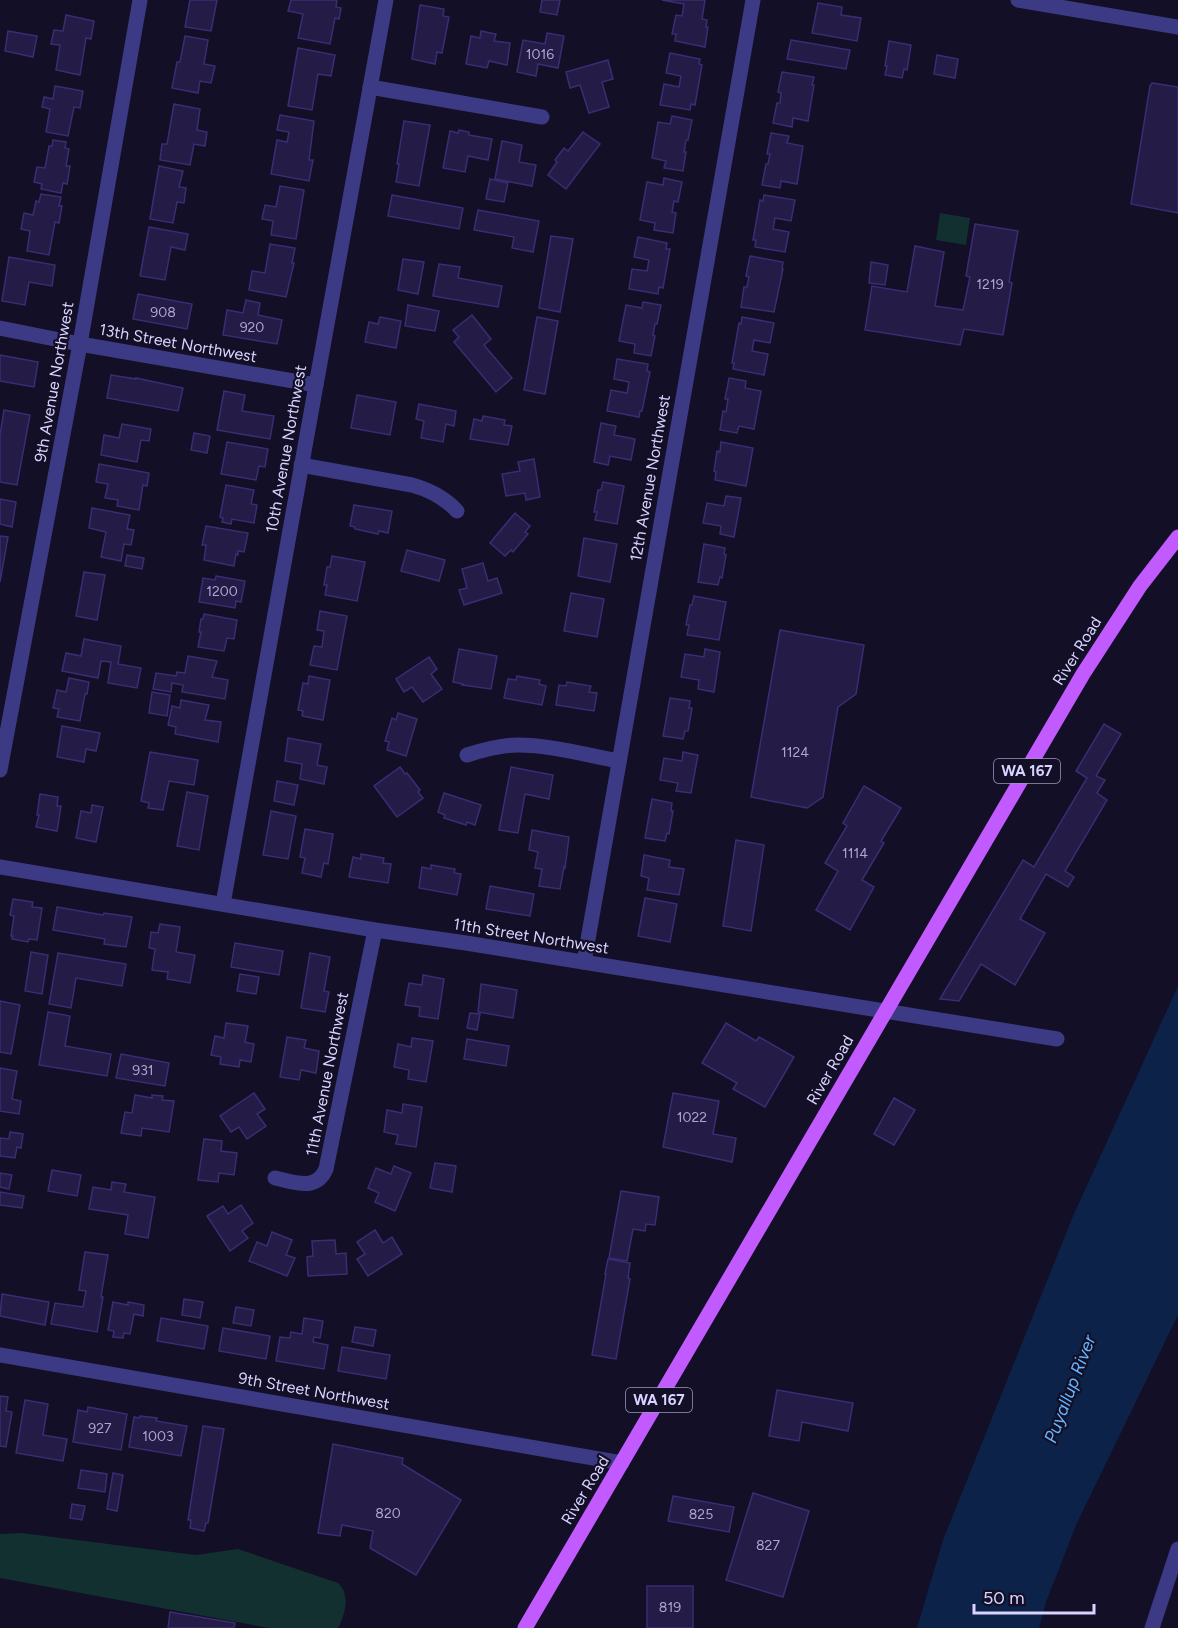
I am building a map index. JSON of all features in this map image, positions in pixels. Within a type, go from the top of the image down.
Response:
[{"type":"main road","name":"River Road","points":[[525,1628],[1083,675],[1140,586],[1178,537]]},
{"type":"street","name":"9th Avenue Northwest","points":[[0,770],[80,344],[140,0]]},
{"type":"street","name":"10th Avenue Northwest","points":[[223,904],[386,0]]},
{"type":"street","name":"12th Avenue Northwest","points":[[584,962],[753,0]]},
{"type":"street","points":[[1018,0],[1178,27]]},
{"type":"street","points":[[370,87],[542,117]]},
{"type":"street","name":"13th Street Northwest","points":[[0,328],[316,385]]},
{"type":"street","points":[[301,465],[426,489],[439,495],[457,511]]},
{"type":"street","points":[[467,755],[516,745],[535,746],[619,761]]},
{"type":"street","name":"11th Street Northwest","points":[[0,867],[375,930],[1057,1039]]},
{"type":"street","name":"11th Avenue Northwest","points":[[275,1178],[311,1184],[319,1180],[326,1169],[375,930]]},
{"type":"street","name":"9th Street Northwest","points":[[0,1355],[622,1463]]},
{"type":"street","points":[[1152,1628],[1178,1549]]},
{"type":"green space","points":[[940,213],[970,218],[966,245],[936,240]]},
{"type":"green space","points":[[21,1533],[196,1555],[238,1549],[338,1583],[346,1599],[345,1611],[338,1628],[269,1628],[0,1578],[0,1534]]},
{"type":"water","name":"Puyallup River","points":[[1178,986],[1178,1315],[1077,1523],[1046,1602],[1039,1628],[917,1628],[943,1540],[1073,1216]]},
{"type":"building","points":[[190,0],[217,0],[211,31],[185,27]]},
{"type":"building","points":[[291,0],[337,0],[336,7],[341,8],[339,19],[335,18],[330,44],[298,38],[303,14],[288,11]]},
{"type":"building","points":[[542,0],[560,0],[557,15],[540,12]]},
{"type":"building","points":[[662,0],[705,0],[702,19],[707,20],[706,27],[708,27],[705,47],[675,41],[676,34],[672,34],[676,15],[682,16],[684,4]]},
{"type":"building","points":[[818,3],[842,7],[841,15],[861,18],[857,41],[812,33]]},
{"type":"building","points":[[420,5],[444,9],[443,16],[449,17],[442,53],[437,52],[435,64],[412,59]]},
{"type":"building","points":[[66,15],[94,21],[91,39],[86,38],[80,75],[56,70],[60,45],[51,44],[54,30],[63,31]]},
{"type":"building","points":[[8,31],[37,36],[33,57],[5,51]]},
{"type":"building","points":[[481,31],[496,34],[494,41],[510,43],[507,65],[489,61],[487,68],[466,64],[471,36],[480,38]]},
{"type":"building","points":[[547,33],[564,36],[558,68],[538,64],[536,76],[517,72],[523,40],[545,44]]},
{"type":"building","points":[[185,36],[208,40],[204,64],[215,66],[211,83],[200,81],[198,93],[172,88]]},
{"type":"building","points":[[791,40],[850,50],[846,69],[787,59]]},
{"type":"building","points":[[889,41],[911,45],[907,70],[904,69],[902,78],[885,75]]},
{"type":"building","points":[[298,48],[335,55],[331,76],[318,74],[312,110],[288,106]]},
{"type":"building","points":[[670,53],[700,59],[699,64],[702,65],[695,105],[691,104],[690,110],[660,105],[664,84],[679,87],[681,76],[666,73]]},
{"type":"building","points":[[937,55],[958,59],[955,78],[934,74]]},
{"type":"building","points":[[608,60],[613,79],[602,82],[609,107],[589,113],[580,85],[570,88],[566,72]]},
{"type":"building","points":[[782,72],[814,77],[808,121],[793,118],[792,127],[773,123],[777,103],[780,103],[781,93],[778,92]]},
{"type":"building","points":[[1152,83],[1178,87],[1178,213],[1131,204]]},
{"type":"building","points":[[55,86],[83,91],[80,108],[74,107],[68,136],[46,132],[50,109],[42,107],[44,97],[53,99]]},
{"type":"building","points":[[174,104],[200,109],[197,130],[207,132],[205,146],[194,144],[190,165],[160,160],[162,144],[167,144]]},
{"type":"building","points":[[280,115],[314,121],[309,160],[313,160],[309,181],[271,174],[277,140],[287,142],[289,132],[277,130]]},
{"type":"building","points":[[672,116],[692,120],[688,140],[686,140],[683,171],[664,168],[666,161],[652,158],[658,122],[670,124]]},
{"type":"building","points":[[404,121],[430,125],[419,186],[396,182]]},
{"type":"building","points":[[459,130],[469,132],[469,135],[492,139],[488,160],[468,156],[465,172],[443,168],[450,131],[458,133]]},
{"type":"building","points":[[583,132],[600,144],[566,189],[548,175],[564,148],[568,151]]},
{"type":"building","points":[[771,133],[789,136],[787,143],[803,146],[797,184],[781,181],[780,188],[762,185],[770,154],[767,154]]},
{"type":"building","points":[[53,140],[66,142],[65,148],[69,149],[66,166],[70,166],[67,184],[63,183],[61,193],[41,189],[42,184],[34,182],[37,167],[45,168],[49,146],[52,146]]},
{"type":"building","points":[[502,141],[522,145],[519,162],[536,165],[532,186],[495,179]]},
{"type":"building","points":[[159,166],[183,171],[179,187],[186,188],[184,203],[177,202],[173,223],[150,219]]},
{"type":"building","points":[[664,178],[682,182],[678,202],[674,201],[672,212],[676,213],[673,233],[654,230],[655,223],[640,220],[647,182],[663,185]]},
{"type":"building","points":[[490,179],[508,183],[504,202],[486,199]]},
{"type":"building","points":[[280,186],[304,190],[296,239],[271,235],[273,221],[262,219],[265,205],[276,207]]},
{"type":"building","points":[[41,194],[61,197],[59,223],[55,222],[49,255],[27,251],[30,231],[21,229],[24,213],[33,215],[36,201],[39,202]]},
{"type":"building","points":[[392,195],[463,208],[459,229],[388,216]]},
{"type":"building","points":[[764,195],[795,200],[791,221],[775,218],[773,229],[789,232],[785,252],[755,247],[756,240],[753,240],[760,200],[763,201]]},
{"type":"building","points":[[478,210],[539,221],[533,252],[512,248],[514,237],[474,230]]},
{"type":"building","points":[[975,224],[1018,231],[1003,335],[964,329],[960,345],[865,330],[872,286],[907,292],[915,246],[944,252],[935,306],[963,310],[970,277],[966,276]]},
{"type":"building","points":[[149,227],[188,234],[185,250],[171,247],[165,280],[140,276]]},
{"type":"building","points":[[551,236],[573,239],[560,312],[539,308]]},
{"type":"building","points":[[638,237],[667,243],[666,249],[670,249],[663,288],[659,287],[658,294],[629,289],[632,269],[647,271],[649,260],[634,257]]},
{"type":"building","points":[[270,244],[295,248],[286,297],[249,290],[252,271],[265,273]]},
{"type":"building","points":[[750,256],[783,262],[774,312],[741,307],[744,287],[747,287],[749,277],[746,276]]},
{"type":"building","points":[[9,257],[55,265],[52,286],[29,282],[25,305],[2,301]]},
{"type":"building","points":[[403,259],[424,262],[418,294],[398,290]]},
{"type":"building","points":[[871,262],[888,265],[885,285],[869,283]]},
{"type":"building","points":[[439,264],[460,267],[458,278],[502,286],[498,307],[433,296]]},
{"type":"building","points":[[138,294],[192,304],[187,329],[133,319]]},
{"type":"building","points":[[246,300],[260,303],[258,315],[282,320],[277,344],[223,335],[227,310],[243,313]]},
{"type":"building","points":[[643,302],[661,305],[657,324],[655,324],[651,356],[634,353],[635,344],[619,341],[626,305],[642,308]]},
{"type":"building","points":[[408,305],[439,311],[435,331],[405,326]]},
{"type":"building","points":[[472,315],[491,339],[484,345],[512,378],[496,392],[454,342],[459,337],[453,330]]},
{"type":"building","points":[[380,317],[401,321],[396,348],[365,342],[369,322],[378,324]]},
{"type":"building","points":[[537,317],[558,321],[545,394],[524,390]]},
{"type":"building","points":[[742,317],[774,323],[770,343],[754,340],[752,351],[768,354],[764,375],[733,369],[734,363],[732,363]]},
{"type":"building","points":[[0,355],[38,362],[34,387],[0,381]]},
{"type":"building","points":[[617,359],[648,364],[647,371],[650,372],[639,417],[607,411],[611,390],[627,393],[629,382],[614,379]]},
{"type":"building","points":[[111,375],[183,388],[178,411],[107,398]]},
{"type":"building","points":[[729,378],[746,381],[745,388],[761,391],[754,429],[739,426],[737,433],[720,430],[723,411],[726,412],[728,399],[725,399]]},
{"type":"building","points":[[224,391],[245,395],[242,411],[274,416],[270,439],[217,430]]},
{"type":"building","points":[[357,395],[396,402],[390,435],[351,428]]},
{"type":"building","points":[[419,404],[456,411],[454,426],[446,424],[443,442],[421,438],[424,421],[416,419]]},
{"type":"building","points":[[4,410],[30,415],[17,485],[0,482],[0,435]]},
{"type":"building","points":[[483,416],[505,420],[504,425],[512,426],[508,445],[470,439],[474,419],[482,421]]},
{"type":"building","points":[[601,423],[616,426],[614,435],[635,439],[631,460],[610,456],[608,465],[594,462]]},
{"type":"building","points":[[122,424],[151,429],[149,441],[141,440],[137,462],[101,455],[104,435],[119,438]]},
{"type":"building","points":[[194,433],[210,436],[207,453],[191,450]]},
{"type":"building","points":[[227,442],[268,449],[265,467],[259,466],[256,480],[221,474]]},
{"type":"building","points":[[721,442],[753,448],[746,486],[715,480],[717,451],[720,452]]},
{"type":"building","points":[[534,459],[540,497],[526,500],[525,493],[506,496],[502,474],[520,471],[518,462]]},
{"type":"building","points":[[99,464],[149,473],[147,486],[143,485],[139,510],[117,506],[118,500],[105,498],[108,484],[96,482]]},
{"type":"building","points":[[603,482],[624,486],[617,524],[595,520],[598,490],[601,490]]},
{"type":"building","points":[[226,485],[254,490],[251,504],[257,505],[254,523],[232,519],[231,524],[222,522],[223,518],[220,517]]},
{"type":"building","points":[[726,496],[741,498],[734,537],[720,534],[721,526],[703,523],[707,503],[724,506]]},
{"type":"building","points":[[0,499],[16,502],[12,527],[0,524]]},
{"type":"building","points":[[354,505],[392,511],[388,533],[379,531],[378,534],[350,526]]},
{"type":"building","points":[[92,508],[130,515],[127,529],[134,530],[131,545],[124,544],[121,561],[101,557],[106,532],[89,528]]},
{"type":"building","points":[[515,513],[530,526],[525,532],[528,534],[513,552],[511,550],[505,556],[490,543]]},
{"type":"building","points":[[206,526],[248,533],[244,552],[238,551],[234,566],[204,560],[206,545],[202,545]]},
{"type":"building","points":[[0,536],[8,537],[0,582]]},
{"type":"building","points":[[584,538],[617,544],[610,582],[578,576]]},
{"type":"building","points":[[704,544],[725,548],[722,578],[720,577],[718,585],[698,582]]},
{"type":"building","points":[[407,550],[445,560],[439,581],[401,571]]},
{"type":"building","points":[[127,555],[144,558],[142,569],[125,566]]},
{"type":"building","points":[[332,556],[365,562],[357,601],[325,595],[327,567],[330,567]]},
{"type":"building","points":[[483,563],[488,581],[497,578],[502,593],[464,605],[459,590],[467,588],[462,569]]},
{"type":"building","points":[[84,572],[105,575],[97,620],[76,616]]},
{"type":"building","points":[[216,576],[245,581],[241,602],[236,601],[235,608],[199,602],[203,578],[215,580]]},
{"type":"building","points":[[571,593],[604,599],[597,637],[564,631]]},
{"type":"building","points":[[694,596],[726,602],[719,640],[687,635],[689,625],[686,625]]},
{"type":"building","points":[[320,611],[347,616],[337,670],[310,665],[314,646],[322,647],[324,631],[317,630]]},
{"type":"building","points":[[204,614],[237,620],[234,639],[227,638],[224,651],[198,647],[201,619]]},
{"type":"building","points":[[780,630],[864,645],[856,694],[838,707],[823,797],[807,808],[751,797]]},
{"type":"building","points":[[84,639],[121,646],[118,664],[141,668],[137,688],[108,683],[111,662],[101,661],[98,678],[62,671],[66,653],[81,656]]},
{"type":"building","points":[[459,649],[497,656],[491,689],[453,682]]},
{"type":"building","points":[[705,649],[720,652],[714,692],[698,689],[699,680],[681,677],[685,654],[704,657]]},
{"type":"building","points":[[188,656],[217,661],[212,677],[228,680],[225,699],[182,692],[183,685],[172,683],[171,692],[153,689],[156,673],[176,676],[177,672],[185,673]]},
{"type":"building","points":[[429,657],[437,669],[431,674],[442,689],[423,702],[412,687],[404,692],[396,679]]},
{"type":"building","points":[[309,676],[330,680],[323,720],[302,716],[303,711],[298,710],[303,683],[308,684]]},
{"type":"building","points":[[517,676],[540,680],[539,684],[546,686],[542,705],[504,698],[508,679],[516,680]]},
{"type":"building","points":[[69,678],[89,682],[80,721],[57,717],[59,709],[53,708],[57,690],[66,692]]},
{"type":"building","points":[[567,682],[591,686],[589,692],[597,693],[594,711],[556,705],[559,685],[566,686]]},
{"type":"building","points":[[152,692],[170,695],[167,716],[149,713]]},
{"type":"building","points":[[670,698],[690,701],[689,708],[692,708],[688,731],[685,731],[683,739],[663,736]]},
{"type":"building","points":[[181,700],[209,705],[205,720],[221,722],[218,742],[175,734],[176,727],[168,725],[172,706],[180,708]]},
{"type":"building","points":[[398,713],[417,719],[406,756],[387,750],[389,742],[385,741],[392,718],[396,720]]},
{"type":"building","points":[[1104,724],[1121,734],[1096,776],[1105,780],[1097,793],[1107,800],[1065,871],[1074,877],[1068,887],[1046,874],[1020,919],[1045,933],[1015,985],[981,964],[959,1001],[940,999],[1023,860],[1034,867],[1087,778],[1076,771]]},
{"type":"building","points":[[62,726],[100,733],[96,751],[86,749],[84,762],[57,757]]},
{"type":"building","points":[[288,738],[321,744],[317,765],[327,767],[324,784],[300,779],[302,764],[285,761]]},
{"type":"building","points":[[150,752],[198,760],[194,785],[169,781],[163,810],[148,808],[149,803],[141,801]]},
{"type":"building","points":[[683,752],[698,755],[691,793],[676,791],[678,783],[660,780],[664,758],[682,761]]},
{"type":"building","points":[[400,767],[420,790],[418,792],[423,798],[397,817],[374,786]]},
{"type":"building","points":[[511,767],[553,775],[549,799],[525,794],[518,833],[499,830]]},
{"type":"building","points":[[277,781],[298,785],[294,805],[274,801]]},
{"type":"building","points":[[864,786],[901,808],[881,841],[884,843],[862,880],[874,887],[850,930],[816,910],[838,871],[825,863],[847,826],[843,823]]},
{"type":"building","points":[[187,792],[208,796],[199,850],[177,846]]},
{"type":"building","points":[[444,793],[481,805],[475,825],[467,822],[466,825],[444,818],[445,815],[438,812]]},
{"type":"building","points":[[40,794],[58,797],[57,806],[61,806],[57,831],[36,827]]},
{"type":"building","points":[[652,799],[672,803],[669,834],[667,833],[665,841],[645,838]]},
{"type":"building","points":[[92,805],[103,807],[96,842],[76,838],[81,811],[91,813]]},
{"type":"building","points":[[271,811],[296,816],[288,859],[263,855]]},
{"type":"building","points":[[305,829],[333,834],[328,864],[324,863],[321,877],[302,873],[305,858],[300,857]]},
{"type":"building","points":[[532,830],[569,837],[560,889],[539,886],[542,869],[535,868],[538,852],[529,850]]},
{"type":"building","points":[[736,840],[764,845],[751,931],[723,926]]},
{"type":"building","points":[[361,854],[384,858],[383,863],[391,864],[388,883],[349,877],[353,857],[361,859]]},
{"type":"building","points":[[644,855],[670,860],[669,867],[684,869],[679,895],[647,890],[649,878],[641,876]]},
{"type":"building","points":[[431,865],[455,869],[454,873],[461,874],[457,895],[419,888],[422,867],[431,869]]},
{"type":"building","points":[[490,886],[534,894],[530,916],[486,909]]},
{"type":"building","points":[[645,898],[677,904],[670,942],[638,936]]},
{"type":"building","points":[[13,899],[33,902],[32,907],[42,908],[37,940],[29,939],[28,942],[12,939],[14,916],[10,915]]},
{"type":"building","points":[[57,907],[103,915],[104,913],[132,917],[126,947],[104,944],[105,939],[53,930]]},
{"type":"building","points":[[160,924],[180,927],[176,952],[195,955],[190,983],[167,979],[168,972],[152,970],[155,949],[149,948],[151,932],[158,933]]},
{"type":"building","points":[[235,943],[283,951],[279,975],[231,967]]},
{"type":"building","points":[[31,952],[48,955],[42,994],[25,991]]},
{"type":"building","points":[[58,953],[126,964],[122,986],[76,978],[71,1008],[49,1004]]},
{"type":"building","points":[[310,953],[330,957],[324,991],[329,992],[325,1012],[301,1008]]},
{"type":"building","points":[[240,974],[259,977],[256,994],[237,991]]},
{"type":"building","points":[[423,975],[444,979],[438,1019],[419,1016],[420,1007],[405,1005],[409,983],[422,985]]},
{"type":"building","points":[[481,984],[517,990],[513,1018],[478,1012]]},
{"type":"building","points":[[0,1001],[20,1005],[11,1054],[0,1052]]},
{"type":"building","points":[[48,1012],[70,1016],[65,1046],[111,1054],[107,1076],[39,1065]]},
{"type":"building","points":[[470,1013],[480,1014],[477,1030],[467,1028]]},
{"type":"building","points":[[226,1023],[248,1026],[245,1042],[254,1044],[251,1062],[240,1060],[239,1067],[220,1064],[221,1057],[211,1055],[215,1036],[224,1038]]},
{"type":"building","points":[[726,1023],[756,1041],[759,1037],[794,1057],[765,1107],[733,1089],[737,1083],[702,1063]]},
{"type":"building","points":[[287,1037],[306,1040],[304,1048],[319,1051],[316,1073],[301,1070],[299,1080],[280,1077]]},
{"type":"building","points":[[412,1038],[433,1041],[426,1082],[408,1079],[409,1070],[394,1067],[398,1044],[411,1047]]},
{"type":"building","points":[[467,1039],[509,1046],[506,1066],[464,1059]]},
{"type":"building","points":[[121,1054],[169,1063],[165,1086],[116,1078]]},
{"type":"building","points":[[0,1068],[17,1071],[12,1099],[21,1101],[19,1114],[0,1111]]},
{"type":"building","points":[[254,1093],[265,1109],[257,1114],[266,1126],[247,1139],[239,1127],[231,1132],[220,1116]]},
{"type":"building","points":[[673,1093],[719,1101],[713,1134],[736,1138],[732,1162],[663,1147]]},
{"type":"building","points":[[135,1095],[152,1098],[152,1095],[163,1096],[162,1100],[174,1101],[169,1132],[142,1128],[141,1136],[121,1133],[125,1112],[132,1113]]},
{"type":"building","points":[[894,1098],[915,1110],[894,1145],[874,1134]]},
{"type":"building","points":[[403,1104],[422,1107],[416,1147],[396,1144],[398,1135],[384,1132],[387,1110],[402,1113]]},
{"type":"building","points":[[10,1132],[23,1134],[21,1148],[17,1147],[15,1158],[0,1156],[0,1138],[9,1139]]},
{"type":"building","points":[[204,1139],[222,1141],[221,1151],[237,1153],[234,1175],[219,1173],[218,1182],[198,1180]]},
{"type":"building","points":[[435,1163],[456,1166],[452,1192],[430,1188]]},
{"type":"building","points":[[394,1166],[411,1173],[395,1211],[375,1202],[379,1193],[368,1188],[376,1168],[391,1174]]},
{"type":"building","points":[[52,1170],[81,1175],[77,1196],[48,1191]]},
{"type":"building","points":[[0,1173],[12,1175],[9,1189],[0,1187]]},
{"type":"building","points":[[112,1182],[126,1184],[124,1192],[155,1197],[148,1238],[125,1234],[128,1215],[89,1209],[93,1187],[111,1190]]},
{"type":"building","points":[[621,1191],[659,1197],[655,1225],[646,1224],[645,1231],[633,1229],[627,1261],[609,1258]]},
{"type":"building","points":[[0,1192],[24,1196],[22,1208],[0,1205]]},
{"type":"building","points":[[241,1205],[253,1223],[242,1231],[248,1238],[230,1251],[207,1216],[223,1206],[228,1214]]},
{"type":"building","points":[[375,1230],[383,1243],[392,1237],[402,1254],[368,1276],[357,1259],[365,1254],[357,1242]]},
{"type":"building","points":[[272,1232],[292,1240],[286,1255],[295,1258],[287,1276],[249,1261],[257,1242],[267,1246]]},
{"type":"building","points":[[335,1240],[336,1254],[346,1253],[347,1274],[308,1276],[307,1257],[313,1256],[312,1241]]},
{"type":"building","points":[[85,1252],[108,1255],[97,1332],[51,1324],[55,1303],[83,1307],[86,1291],[79,1290]]},
{"type":"building","points":[[608,1259],[630,1263],[628,1278],[630,1279],[616,1359],[592,1355]]},
{"type":"building","points":[[2,1294],[49,1302],[45,1325],[0,1316]]},
{"type":"building","points":[[184,1299],[203,1302],[200,1318],[182,1315]]},
{"type":"building","points":[[113,1302],[144,1305],[143,1316],[134,1314],[130,1334],[124,1333],[123,1338],[113,1337],[114,1331],[108,1330]]},
{"type":"building","points":[[236,1307],[254,1310],[251,1326],[233,1323]]},
{"type":"building","points":[[161,1318],[208,1326],[204,1349],[157,1341]]},
{"type":"building","points":[[304,1318],[323,1321],[320,1338],[314,1337],[313,1342],[328,1345],[324,1369],[276,1361],[280,1337],[290,1338],[291,1332],[302,1334]]},
{"type":"building","points":[[355,1327],[376,1330],[373,1346],[352,1342]]},
{"type":"building","points":[[223,1328],[270,1336],[266,1359],[219,1351]]},
{"type":"building","points":[[342,1347],[390,1355],[386,1379],[338,1371]]},
{"type":"building","points":[[777,1390],[853,1403],[848,1431],[802,1422],[799,1441],[769,1436]]},
{"type":"building","points":[[0,1396],[8,1397],[6,1411],[12,1412],[6,1447],[0,1446]]},
{"type":"building","points":[[25,1400],[48,1404],[43,1435],[67,1439],[63,1461],[16,1453]]},
{"type":"building","points":[[88,1407],[127,1414],[121,1450],[73,1442],[78,1410],[87,1412]]},
{"type":"building","points":[[140,1416],[187,1426],[181,1456],[129,1447],[134,1417],[139,1418]]},
{"type":"building","points":[[203,1426],[224,1429],[208,1523],[204,1531],[190,1528],[191,1520],[188,1520]]},
{"type":"building","points":[[333,1444],[403,1458],[402,1464],[461,1500],[416,1575],[370,1548],[373,1531],[342,1525],[340,1536],[318,1533]]},
{"type":"building","points":[[81,1470],[107,1474],[105,1492],[78,1488]]},
{"type":"building","points":[[113,1473],[123,1475],[117,1511],[107,1509]]},
{"type":"building","points":[[753,1493],[809,1511],[783,1597],[726,1580]]},
{"type":"building","points":[[673,1496],[734,1507],[729,1532],[668,1521]]},
{"type":"building","points":[[72,1504],[85,1506],[82,1520],[70,1518]]},
{"type":"building","points":[[647,1586],[693,1586],[693,1628],[647,1628]]},
{"type":"building","points":[[170,1612],[235,1623],[234,1628],[168,1628]]}]
